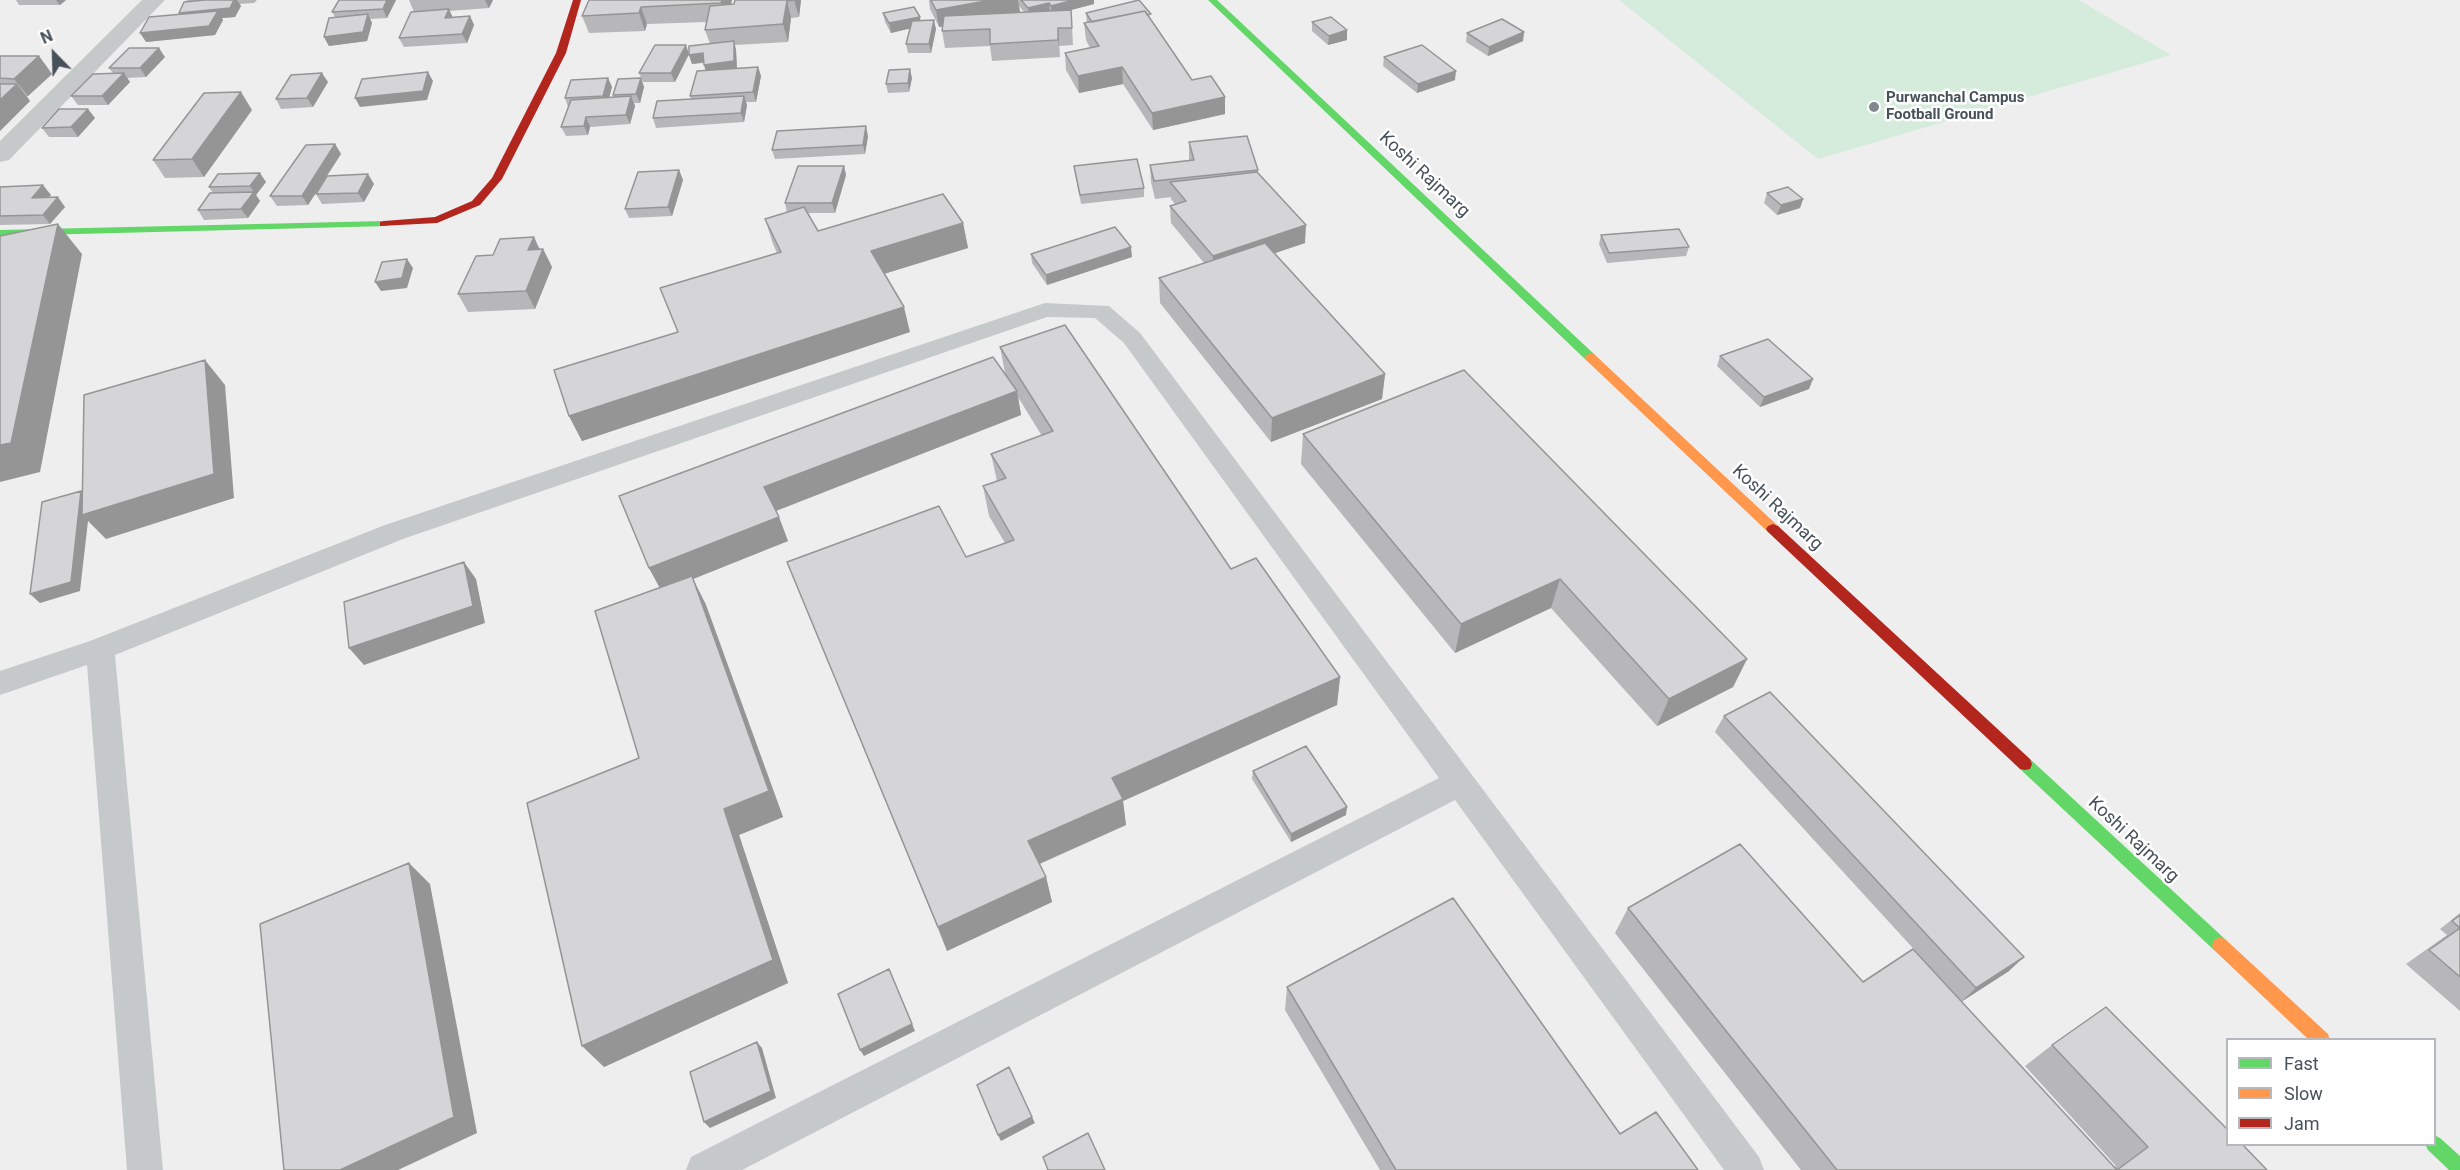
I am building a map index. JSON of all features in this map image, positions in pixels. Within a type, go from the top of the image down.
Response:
[{"type":"main road","points":[[0,233],[388,224],[437,220],[476,203],[497,179],[561,53],[578,0]]},
{"type":"main road","name":"Koshi Rajmarg","points":[[1212,0],[1791,546],[2320,1038]]},
{"type":"main road","points":[[2436,1146],[2460,1168]]},
{"type":"street","points":[[0,155],[154,0]]},
{"type":"lane","points":[[0,683],[100,649],[394,532],[1045,310],[1101,311],[1132,338],[1746,1170]]},
{"type":"lane","points":[[100,649],[145,1170]]},
{"type":"lane","points":[[704,1170],[1461,782]]},
{"type":"green space","name":"Purwanchal Campus Football Ground","points":[[1619,0],[2079,0],[2171,55],[1818,159]]},
{"type":"building","points":[[234,0],[230,8],[179,13],[184,2]]},
{"type":"building","points":[[339,0],[387,0],[383,9],[332,12]]},
{"type":"building","points":[[589,0],[722,0],[721,3],[641,7],[639,13],[582,16]]},
{"type":"building","points":[[735,0],[794,0],[787,1],[783,24],[705,30],[710,6],[734,4]]},
{"type":"building","points":[[931,0],[991,0],[936,10]]},
{"type":"building","points":[[1021,0],[1074,0],[1051,6],[1049,3],[1028,8]]},
{"type":"building","points":[[1139,0],[1151,14],[1147,15],[1145,11],[1092,22],[1086,13]]},
{"type":"building","points":[[914,7],[920,17],[889,23],[883,13]]},
{"type":"building","points":[[449,9],[445,18],[470,16],[462,34],[399,38],[411,12]]},
{"type":"building","points":[[1071,10],[1072,28],[1058,28],[1058,40],[990,44],[990,29],[942,31],[944,16]]},
{"type":"building","points":[[218,11],[209,26],[140,33],[149,17]]},
{"type":"building","points":[[1145,11],[1192,80],[1211,76],[1225,97],[1152,113],[1122,67],[1078,76],[1065,53],[1099,46],[1084,23]]},
{"type":"building","points":[[368,14],[363,32],[324,37],[329,18]]},
{"type":"building","points":[[1331,17],[1347,30],[1329,36],[1312,22]]},
{"type":"building","points":[[1502,19],[1524,32],[1489,47],[1467,33]]},
{"type":"building","points":[[934,20],[929,44],[906,44],[912,21]]},
{"type":"building","points":[[734,41],[734,61],[704,65],[703,53],[689,55],[689,46]]},
{"type":"building","points":[[655,45],[686,45],[671,73],[639,73]]},
{"type":"building","points":[[1422,45],[1456,71],[1418,84],[1384,57]]},
{"type":"building","points":[[129,48],[159,48],[140,68],[109,68]]},
{"type":"building","points":[[0,56],[39,56],[14,79],[0,78]]},
{"type":"building","points":[[758,67],[753,92],[690,96],[697,71]]},
{"type":"building","points":[[910,69],[908,83],[886,84],[889,70]]},
{"type":"building","points":[[428,72],[423,91],[355,98],[362,79]]},
{"type":"building","points":[[124,73],[102,96],[71,96],[93,74]]},
{"type":"building","points":[[322,73],[307,98],[276,99],[291,75]]},
{"type":"building","points":[[608,78],[603,96],[565,98],[571,80]]},
{"type":"building","points":[[641,78],[636,94],[613,95],[618,79]]},
{"type":"building","points":[[0,84],[17,84],[0,100]]},
{"type":"building","points":[[241,92],[192,159],[153,160],[204,93]]},
{"type":"building","points":[[631,96],[626,115],[586,117],[584,126],[561,127],[571,100]]},
{"type":"building","points":[[744,96],[741,113],[653,118],[657,101]]},
{"type":"building","points":[[59,109],[88,109],[71,127],[42,128]]},
{"type":"building","points":[[866,126],[863,145],[772,150],[777,131]]},
{"type":"building","points":[[1247,136],[1258,170],[1154,181],[1150,165],[1194,160],[1189,142]]},
{"type":"building","points":[[335,144],[302,196],[270,196],[306,145]]},
{"type":"building","points":[[1137,159],[1144,188],[1080,195],[1074,166]]},
{"type":"building","points":[[798,166],[844,166],[832,203],[785,203]]},
{"type":"building","points":[[679,170],[668,207],[625,209],[638,172]]},
{"type":"building","points":[[1257,172],[1306,225],[1213,256],[1170,206],[1186,201],[1170,182]]},
{"type":"building","points":[[260,173],[250,186],[209,187],[218,174]]},
{"type":"building","points":[[368,174],[358,193],[316,194],[327,176]]},
{"type":"building","points":[[43,185],[32,198],[58,197],[43,215],[0,216],[0,187]]},
{"type":"building","points":[[1788,187],[1803,199],[1781,205],[1767,193]]},
{"type":"building","points":[[254,192],[241,209],[198,210],[210,193]]},
{"type":"building","points":[[943,194],[963,223],[871,251],[904,307],[569,416],[554,370],[678,332],[660,288],[781,252],[765,219],[804,207],[818,231]]},
{"type":"building","points":[[58,224],[11,443],[0,445],[0,236]]},
{"type":"building","points":[[1115,227],[1131,247],[1046,275],[1031,254]]},
{"type":"building","points":[[1679,229],[1689,247],[1609,253],[1601,235]]},
{"type":"building","points":[[534,237],[528,250],[543,249],[526,291],[458,294],[476,256],[493,255],[500,239]]},
{"type":"building","points":[[1265,243],[1385,374],[1272,418],[1159,278]]},
{"type":"building","points":[[407,259],[402,278],[375,282],[382,262]]},
{"type":"building","points":[[1065,325],[1231,569],[1256,558],[1340,677],[1112,778],[1123,799],[1028,841],[1046,877],[938,927],[787,562],[939,506],[966,557],[1014,540],[983,486],[1006,478],[991,454],[1053,431],[1000,347]]},
{"type":"building","points":[[1768,339],[1813,379],[1764,397],[1720,356]]},
{"type":"building","points":[[993,357],[1017,391],[764,487],[779,517],[649,568],[619,496]]},
{"type":"building","points":[[205,360],[214,474],[82,515],[84,395]]},
{"type":"building","points":[[1464,370],[1747,659],[1669,699],[1560,579],[1461,624],[1303,434]]},
{"type":"building","points":[[81,491],[71,582],[30,594],[42,502]]},
{"type":"building","points":[[464,562],[473,606],[349,648],[344,602]]},
{"type":"building","points":[[692,576],[769,791],[724,809],[773,960],[582,1046],[527,803],[639,758],[595,611]]},
{"type":"building","points":[[1770,692],[2024,957],[1976,988],[1724,716]]},
{"type":"building","points":[[1306,746],[1347,807],[1291,834],[1253,771]]},
{"type":"building","points":[[1740,844],[1863,982],[1913,949],[2117,1170],[1837,1170],[1628,908]]},
{"type":"building","points":[[409,863],[454,1117],[340,1170],[284,1170],[260,924]]},
{"type":"building","points":[[1453,898],[1620,1134],[1656,1112],[1698,1170],[1396,1170],[1287,987]]},
{"type":"building","points":[[2460,915],[2460,928],[2452,921]]},
{"type":"building","points":[[2460,928],[2460,977],[2429,950]]},
{"type":"building","points":[[889,969],[912,1024],[860,1050],[838,994]]},
{"type":"building","points":[[2106,1007],[2226,1128],[2226,1146],[2244,1146],[2267,1170],[2117,1170],[2148,1147],[2052,1045]]},
{"type":"building","points":[[757,1042],[771,1091],[704,1122],[690,1072]]},
{"type":"building","points":[[1009,1067],[1032,1117],[998,1135],[977,1085]]},
{"type":"building","points":[[1088,1133],[1105,1170],[1048,1170],[1043,1157]]},
{"type":"traffic: fast","points":[[1212,0],[1590,357]]},
{"type":"traffic: fast","points":[[0,233],[384,224]]},
{"type":"traffic: fast","points":[[2025,764],[2220,945]]},
{"type":"traffic: fast","points":[[2436,1146],[2460,1168]]},
{"type":"traffic: slow","points":[[1590,357],[1773,529]]},
{"type":"traffic: slow","points":[[2220,945],[2320,1038]]},
{"type":"traffic: jam","points":[[384,224],[437,220],[476,203],[497,179],[561,53],[577,0]]},
{"type":"traffic: jam","points":[[1773,529],[2025,764]]},
{"type":"place","name":"Purwanchal Campus Football Ground","points":[[1874,107]]}]
